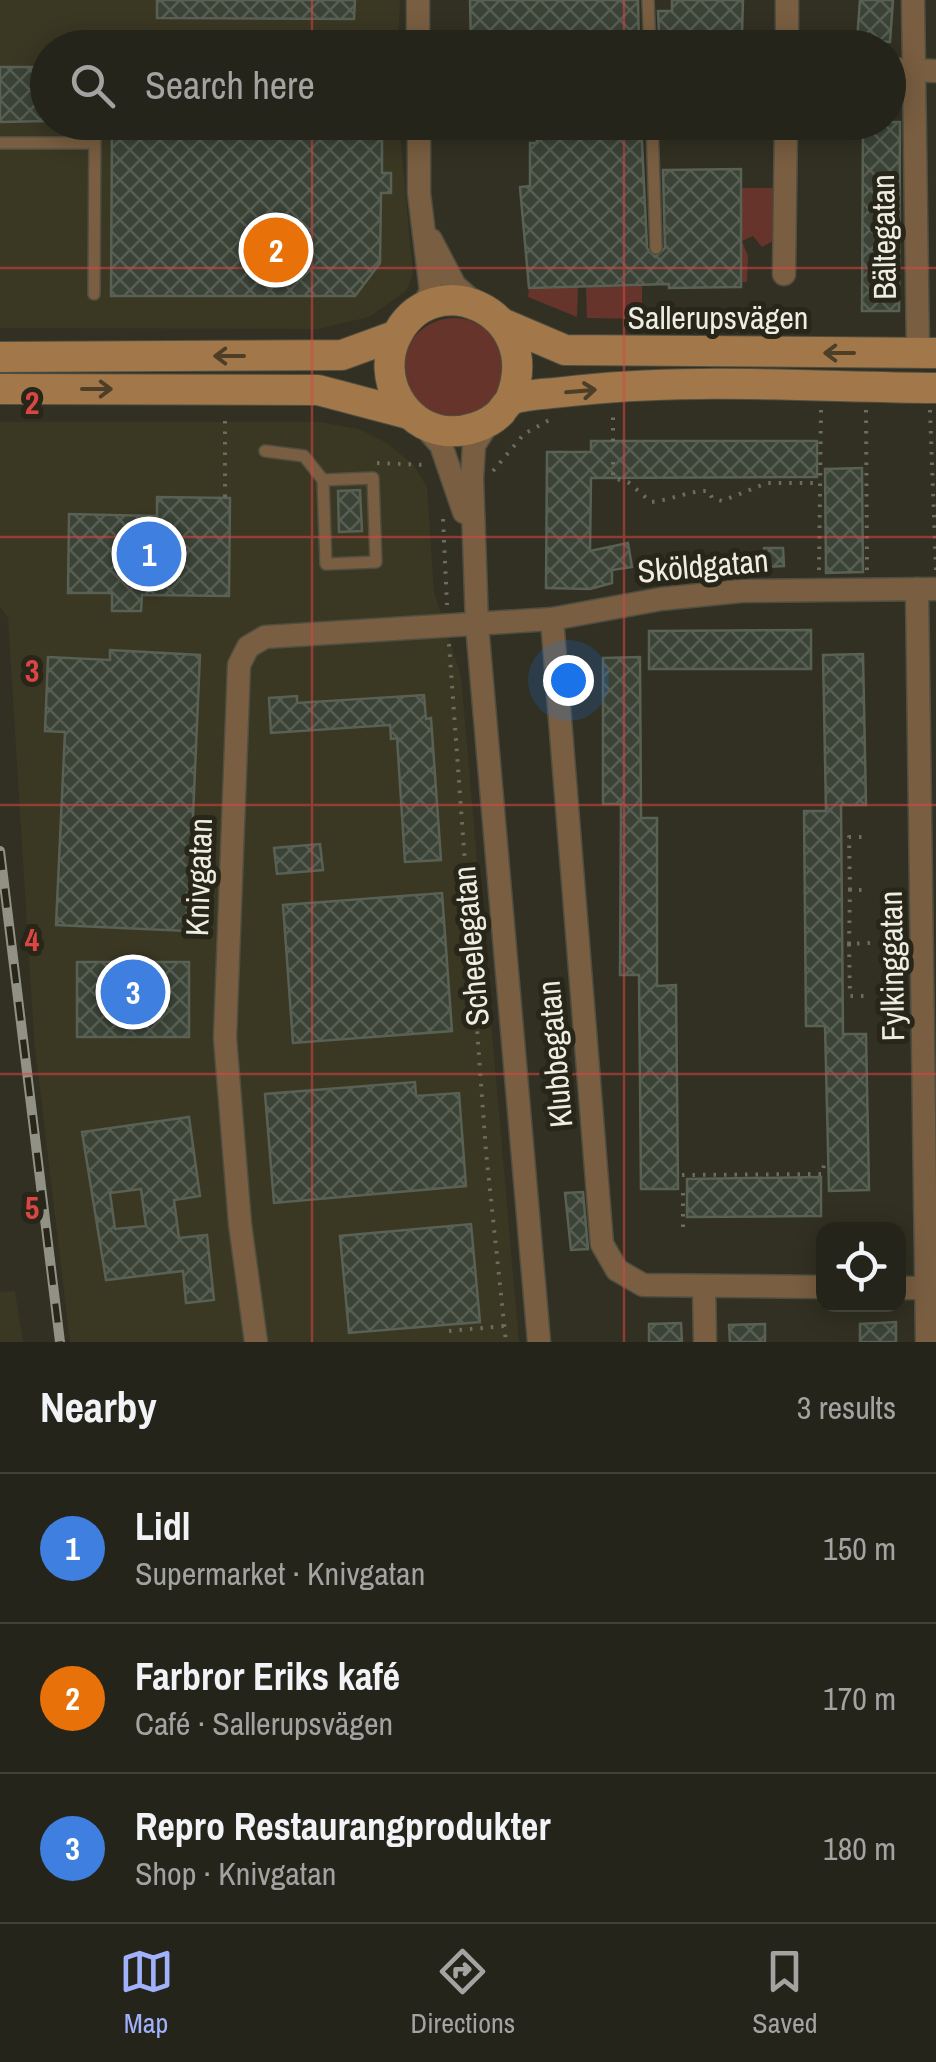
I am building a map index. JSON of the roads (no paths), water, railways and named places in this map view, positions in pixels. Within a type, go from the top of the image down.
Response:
[{"type":"main road","points":[[0,357],[342,355],[397,335],[422,310],[439,302],[477,305]]},
{"type":"main road","name":"Sallerupsvägen","points":[[477,305],[504,324],[565,350],[927,353]]},
{"type":"main road","points":[[501,410],[520,361],[504,324]]},
{"type":"main road","points":[[397,335],[389,368],[398,401],[414,417]]},
{"type":"main road","name":"Sallerupsvägen","points":[[0,389],[318,390],[414,417],[447,431],[478,427],[501,410],[653,385],[934,399]]},
{"type":"street","points":[[418,0],[418,30]]},
{"type":"street","points":[[786,30],[787,0]]},
{"type":"street","name":"Bältegatan","points":[[913,0],[924,70],[927,353]]},
{"type":"street","points":[[419,140],[419,192],[431,292],[422,310]]},
{"type":"street","points":[[784,274],[786,140]]},
{"type":"street","points":[[419,192],[440,256],[455,286],[477,305]]},
{"type":"street","name":"Scheelegatan","points":[[501,410],[474,445],[473,544],[539,1342]]},
{"type":"street","name":"Scheelegatan","points":[[414,417],[441,445],[473,544]]},
{"type":"street","name":"Sköldgatan","points":[[477,625],[552,619],[660,598],[741,591],[930,587]]},
{"type":"street","name":"Fylkinggatan","points":[[927,1342],[931,1288],[930,587]]},
{"type":"street","name":"Klubbegatan","points":[[552,619],[602,1244],[617,1270],[642,1285],[816,1288]]},
{"type":"street","name":"Knivgatan","points":[[256,1342],[240,1224],[225,1038],[239,665],[248,647],[265,636],[477,625]]},
{"type":"street","points":[[704,1287],[705,1342]]},
{"type":"lane","points":[[648,0],[649,30]]},
{"type":"lane","points":[[94,140],[94,294]]},
{"type":"lane","points":[[653,140],[656,248]]},
{"type":"lane","points":[[0,143],[94,143]]},
{"type":"lane","points":[[265,451],[304,456],[323,480],[326,564],[376,562],[373,478],[323,480]]},
{"type":"railway","points":[[0,851],[60,1342]]},
{"type":"place","name":"Farbror Eriks kafé","points":[[276,250]]},
{"type":"place","name":"Lidl","points":[[149,554]]},
{"type":"place","name":"Repro Restaurangprodukter","points":[[133,992]]}]
